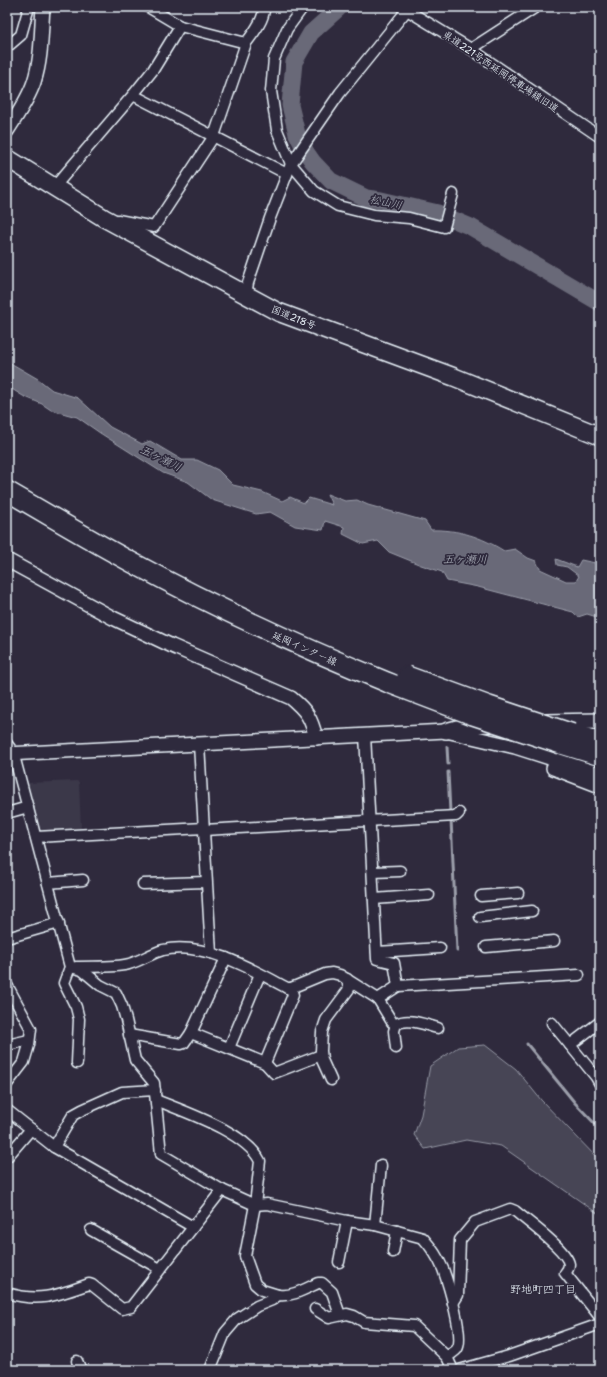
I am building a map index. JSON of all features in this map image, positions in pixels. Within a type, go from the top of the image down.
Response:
[{"type":"highway","name":"国道218号","points":[[7,158],[104,218],[278,312],[454,377],[600,436]]},
{"type":"highway","name":"延岡インター線","points":[[7,490],[133,563],[201,598],[320,655],[395,678],[473,715],[567,739],[600,742]]},
{"type":"highway","name":"延岡インター線","points":[[567,739],[600,756]]},
{"type":"main road","points":[[446,731],[468,725],[600,721]]},
{"type":"street","points":[[7,47],[20,35],[30,7]]},
{"type":"street","points":[[148,7],[180,26],[246,43]]},
{"type":"street","points":[[104,218],[154,227],[214,136],[246,43],[256,30],[262,18],[264,7]]},
{"type":"street","points":[[302,7],[287,29],[274,59],[271,91],[277,130],[292,163],[314,190],[338,206],[374,215],[409,218],[444,226],[453,194]]},
{"type":"street","points":[[471,49],[536,7]]},
{"type":"street","points":[[7,131],[24,104],[34,81],[40,54],[40,9]]},
{"type":"street","points":[[246,295],[248,283],[270,218],[292,163],[340,93],[404,9]]},
{"type":"street","name":"県道221号西延岡停車場線旧道","points":[[404,9],[471,49],[600,137]]},
{"type":"street","points":[[55,188],[134,95],[153,70],[180,26]]},
{"type":"street","points":[[134,95],[287,174]]},
{"type":"street","points":[[7,560],[113,618],[172,646],[291,698],[302,707],[312,722],[316,738]]},
{"type":"street","points":[[77,1063],[79,1019],[76,1007],[64,983],[70,967],[28,808],[9,750],[200,744],[446,731],[515,747],[600,774]]},
{"type":"street","points":[[365,735],[377,959],[394,963],[398,986]]},
{"type":"street","points":[[471,737],[600,786]]},
{"type":"street","points":[[200,744],[206,882],[211,953]]},
{"type":"street","points":[[7,813],[28,808]]},
{"type":"street","points":[[36,838],[456,816],[459,813]]},
{"type":"street","points":[[372,872],[400,871]]},
{"type":"street","points":[[48,883],[83,880]]},
{"type":"street","points":[[143,884],[206,882]]},
{"type":"street","points":[[481,896],[518,893]]},
{"type":"street","points":[[374,899],[429,895]]},
{"type":"street","points":[[480,917],[532,911]]},
{"type":"street","points":[[7,936],[59,923]]},
{"type":"street","points":[[486,947],[554,941]]},
{"type":"street","points":[[377,952],[440,948]]},
{"type":"street","points":[[70,967],[127,965],[162,950],[185,949],[211,953],[226,958],[246,966],[287,988],[292,988],[332,972],[347,979],[378,999],[392,1022],[396,1024]]},
{"type":"street","points":[[130,1035],[181,1044],[184,1043],[191,1033],[226,958]]},
{"type":"street","points":[[70,967],[82,970],[100,985],[116,993],[122,1006],[130,1035],[134,1060],[154,1083],[161,1154],[222,1190],[255,1205],[267,1204],[347,1221],[375,1225],[423,1238],[443,1268],[459,1326],[459,1342],[457,1349],[447,1356]]},
{"type":"street","points":[[229,1048],[260,974]]},
{"type":"street","points":[[378,999],[398,986],[579,975]]},
{"type":"street","points":[[331,1080],[322,1060],[322,1032],[326,1020],[349,989],[347,979]]},
{"type":"street","points":[[7,985],[31,1029],[24,1062],[7,1084]]},
{"type":"street","points":[[266,1063],[293,995],[292,988]]},
{"type":"street","points":[[396,1048],[394,1030],[396,1024],[401,1021],[409,1020],[438,1028]]},
{"type":"street","points":[[570,1045],[600,1022]]},
{"type":"street","points":[[552,1023],[600,1084]]},
{"type":"street","points":[[191,1033],[266,1063],[274,1073],[322,1055]]},
{"type":"street","points":[[7,1045],[29,1040]]},
{"type":"street","points":[[54,1147],[73,1115],[122,1092],[155,1090]]},
{"type":"street","points":[[156,1100],[203,1118],[239,1139],[252,1150],[260,1162],[255,1205],[245,1256],[254,1284],[262,1290],[285,1296],[318,1283],[322,1283],[332,1292],[340,1315]]},
{"type":"street","points":[[7,1110],[54,1147],[193,1227]]},
{"type":"street","points":[[7,1157],[31,1130]]},
{"type":"street","points":[[375,1225],[381,1165]]},
{"type":"street","points":[[7,1293],[22,1298],[54,1297],[89,1284],[122,1309],[131,1307],[222,1190]]},
{"type":"street","points":[[452,1303],[458,1295],[460,1240],[476,1222],[510,1209],[515,1211],[560,1249],[569,1264],[568,1270],[565,1273],[600,1317]]},
{"type":"street","points":[[338,1262],[347,1221]]},
{"type":"street","points":[[91,1230],[160,1269]]},
{"type":"street","points":[[393,1252],[397,1231]]},
{"type":"street","points":[[210,1370],[225,1333],[237,1320],[257,1306],[272,1300],[278,1295]]},
{"type":"street","points":[[315,1309],[329,1318],[347,1314],[364,1322],[414,1326],[447,1356],[453,1370]]},
{"type":"street","points":[[459,1370],[509,1356],[600,1324]]},
{"type":"shaded area","points":[[79,782],[80,831],[41,833],[38,831],[27,783]]},
{"type":"shaded area","points":[[485,1045],[516,1069],[541,1100],[600,1161],[600,1215],[501,1146],[466,1140],[425,1149],[414,1135],[421,1115],[430,1066],[458,1047]]},
{"type":"water","name":"五ヶ瀬川","points":[[7,361],[38,379],[52,390],[78,398],[110,427],[142,444],[150,441],[182,460],[197,460],[218,470],[233,485],[262,492],[282,501],[290,497],[304,503],[309,498],[332,505],[327,494],[345,501],[357,500],[368,505],[425,521],[431,530],[451,531],[469,535],[496,546],[504,551],[515,549],[528,558],[536,561],[540,569],[566,581],[576,581],[579,576],[567,567],[557,565],[556,559],[577,567],[581,560],[600,564],[600,618],[587,614],[578,617],[573,612],[478,587],[447,581],[442,572],[389,552],[378,541],[363,544],[343,534],[344,527],[325,521],[323,530],[295,526],[270,512],[256,514],[212,500],[188,482],[163,473],[77,417],[51,410],[7,386]]},
{"type":"waterway","name":"松山川","points":[[340,7],[311,33],[294,62],[290,105],[297,134],[313,162],[331,181],[366,198],[438,213],[471,227],[600,303]]},
{"type":"waterway","points":[[447,747],[448,764]]},
{"type":"waterway","points":[[448,772],[450,812]]},
{"type":"waterway","points":[[451,819],[457,951]]},
{"type":"waterway","points":[[527,1044],[575,1103],[600,1129]]},
{"type":"district","name":"野地町四丁目","points":[[543,1289]]}]
